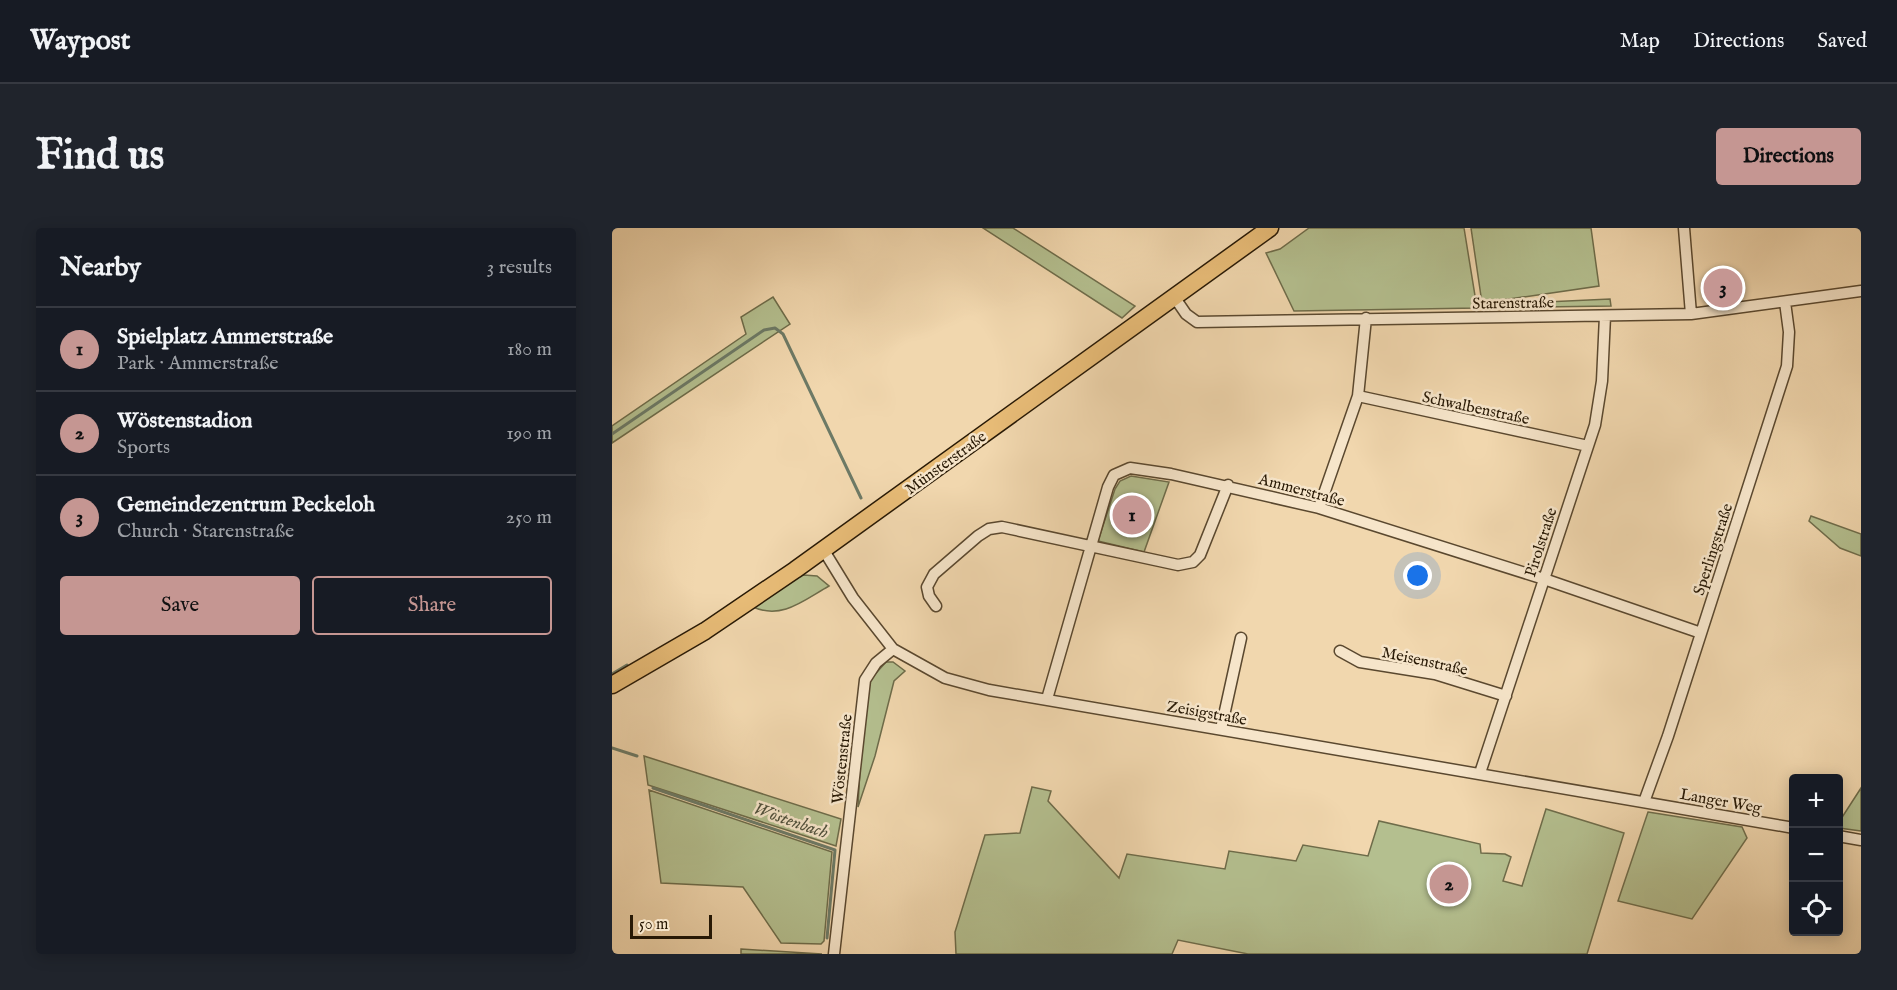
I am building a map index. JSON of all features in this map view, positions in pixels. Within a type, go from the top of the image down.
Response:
[{"type":"main road","name":"Münsterstraße","points":[[612,685],[705,631],[1175,298],[1270,228]]},
{"type":"street","points":[[1684,228],[1691,314]]},
{"type":"street","name":"Starenstraße","points":[[1175,298],[1186,314],[1197,322],[1691,314],[1861,291]]},
{"type":"street","name":"Sperlingstraße","points":[[1644,802],[1787,366],[1789,332],[1785,302]]},
{"type":"street","name":"Pirolstraße","points":[[1480,773],[1588,446],[1602,381],[1605,316]]},
{"type":"street","points":[[1319,508],[1358,396],[1366,318]]},
{"type":"street","name":"Schwalbenstraße","points":[[1358,396],[1588,446]]},
{"type":"street","name":"Ammerstraße","points":[[1047,699],[1090,548],[1114,475],[1130,468],[1228,485],[1319,508],[1544,579],[1701,633]]},
{"type":"street","points":[[936,606],[929,596],[927,587],[934,574],[989,529],[1002,527],[1090,548],[1178,565],[1193,562],[1200,555],[1228,485]]},
{"type":"street","name":"Zeisigstraße","points":[[823,549],[853,598],[893,649],[945,678],[988,690],[1644,802]]},
{"type":"street","points":[[1221,729],[1241,638]]},
{"type":"street","name":"Wöstenstraße","points":[[834,954],[865,680],[876,663],[893,649]]},
{"type":"street","name":"Meisenstraße","points":[[1340,651],[1360,662],[1435,675],[1506,696]]},
{"type":"street","name":"Langer Weg","points":[[1644,802],[1789,827]]},
{"type":"street","points":[[1843,837],[1861,840]]},
{"type":"green space","points":[[983,228],[1013,228],[1135,306],[1122,318]]},
{"type":"green space","points":[[1309,228],[1464,228],[1477,308],[1294,311],[1266,253],[1280,249]]},
{"type":"green space","points":[[1471,228],[1591,228],[1599,286],[1482,303]]},
{"type":"green space","points":[[773,297],[790,324],[612,443],[612,426],[746,334],[741,317]]},
{"type":"green space","points":[[1610,299],[1611,306],[1482,308],[1482,305]]},
{"type":"green space","points":[[1131,476],[1169,482],[1144,552],[1098,541],[1115,489],[1120,481]]},
{"type":"green space","points":[[1811,516],[1861,534],[1861,556],[1840,548],[1809,521]]},
{"type":"green space","points":[[804,575],[817,576],[829,586],[783,610],[764,610],[753,607],[793,578]]},
{"type":"green space","points":[[886,662],[893,662],[905,671],[894,681],[875,756],[858,807],[861,749],[869,681]]},
{"type":"green space","points":[[644,756],[841,819],[836,846],[648,785]]},
{"type":"green space","points":[[1032,787],[1051,791],[1048,801],[1119,878],[1127,854],[1225,869],[1229,851],[1296,861],[1303,845],[1368,856],[1379,821],[1480,844],[1481,853],[1505,854],[1511,857],[1503,881],[1522,886],[1546,809],[1624,833],[1587,954],[1248,954],[1178,940],[1172,954],[956,954],[955,932],[985,835],[1020,833]]},
{"type":"green space","points":[[1861,788],[1861,831],[1843,829],[1843,816]]},
{"type":"green space","points":[[649,790],[832,852],[824,941],[821,944],[781,943],[743,887],[661,883]]},
{"type":"green space","points":[[1648,812],[1742,827],[1747,838],[1692,919],[1618,901]]},
{"type":"green space","points":[[741,949],[822,954],[741,954]]},
{"type":"waterway","points":[[612,434],[764,330],[775,328],[783,334],[861,498]]},
{"type":"waterway","points":[[612,674],[627,665]]},
{"type":"waterway","name":"Wöstenbach","points":[[612,748],[637,756]]},
{"type":"waterway","name":"Wöstenbach","points":[[653,788],[835,850],[827,938]]},
{"type":"place","name":"Gemeindezentrum Peckeloh","points":[[1723,288]]},
{"type":"place","name":"Spielplatz Ammerstraße","points":[[1132,515]]},
{"type":"place","name":"Wöstenstadion","points":[[1449,884]]}]
